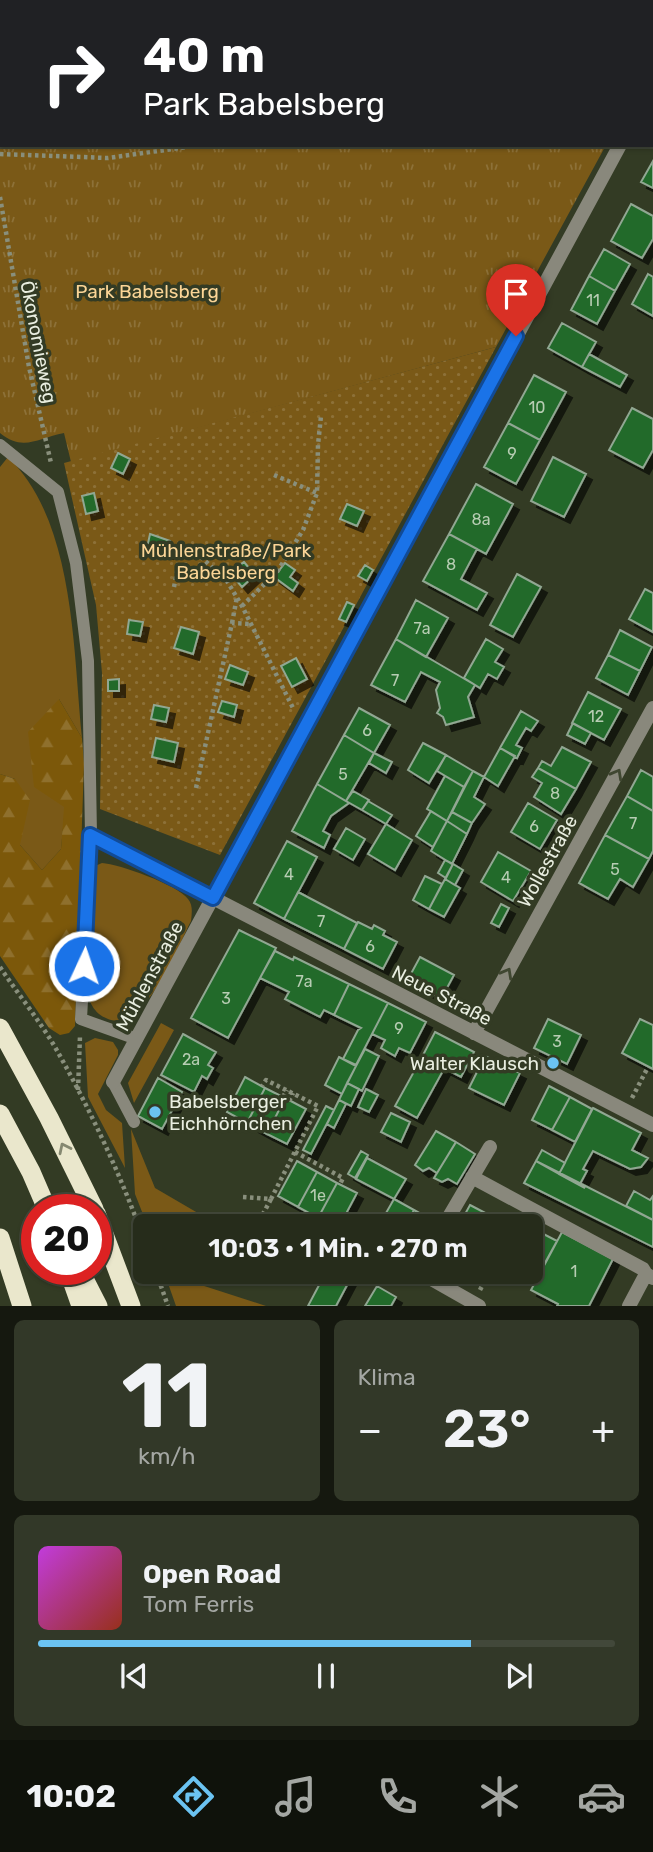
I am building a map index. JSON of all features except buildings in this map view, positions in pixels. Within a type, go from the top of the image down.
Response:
[{"type":"highway","points":[[0,1028],[87,1194]]},
{"type":"highway","points":[[0,1114],[40,1194]]},
{"type":"highway","points":[[0,1238],[22,1306]]},
{"type":"highway","points":[[112,1256],[131,1306]]},
{"type":"highway","points":[[74,1285],[81,1306]]},
{"type":"highway","points":[[88,1285],[99,1306]]},
{"type":"street","name":"Mühlenstraße","points":[[113,1082],[619,147]]},
{"type":"street","name":"Wollestraße","points":[[474,1033],[653,708]]},
{"type":"street","name":"Neue Straße","points":[[213,898],[653,1125]]},
{"type":"street","points":[[451,1214],[491,1147]]},
{"type":"street","points":[[472,1177],[643,1269],[649,1276],[629,1306]]},
{"type":"street","points":[[440,1284],[479,1306]]},
{"type":"lane","points":[[0,445],[58,492],[76,563],[88,661],[90,835],[81,1018],[137,1039]]},
{"type":"lane","points":[[90,835],[213,898]]},
{"type":"lane","name":"Mühlenstraße","points":[[113,1082],[134,1122]]},
{"type":"path","points":[[0,154],[108,158],[187,147]]},
{"type":"path","name":"Ökonomieweg","points":[[0,197],[29,368],[58,492]]},
{"type":"path","points":[[242,606],[288,558],[303,530],[317,493],[321,416]]},
{"type":"path","points":[[274,475],[317,493]]},
{"type":"path","points":[[174,587],[182,546],[213,567],[227,581],[304,730]]},
{"type":"path","points":[[195,788],[237,597]]},
{"type":"path","points":[[232,623],[251,624]]},
{"type":"path","points":[[0,967],[54,1046],[114,1164],[134,1214]]},
{"type":"path","points":[[78,1091],[81,1018]]},
{"type":"path","points":[[625,1111],[648,1067]]},
{"type":"path","points":[[262,1086],[266,1080],[318,1106],[263,1214]]},
{"type":"path","points":[[283,1097],[287,1090]]},
{"type":"path","points":[[289,1101],[293,1093]]},
{"type":"path","points":[[295,1152],[335,1178],[343,1178],[340,1184]]},
{"type":"path","points":[[243,1197],[271,1199]]},
{"type":"path","points":[[160,1284],[168,1306]]},
{"type":"green space","name":"Park Babelsberg","points":[[0,147],[605,147],[496,347],[71,462],[64,433],[24,443],[8,439],[0,433]]},
{"type":"green space","name":"Mühlenstraße/Park Babelsberg","points":[[496,347],[220,855],[100,809],[102,673],[96,605],[64,463]]},
{"type":"green space","points":[[8,457],[30,484],[47,516],[58,551],[67,588],[82,738],[59,699],[65,807],[61,849],[42,870],[20,845],[15,779],[0,774],[0,467]]},
{"type":"green space","points":[[59,699],[82,738],[84,764],[75,1026],[69,1033],[60,1035],[49,1028],[0,956],[0,774],[15,779],[30,800],[20,845],[42,870],[61,849],[64,807],[34,787],[28,732]]},
{"type":"green space","points":[[102,863],[134,871],[173,888],[188,899],[192,912],[191,921],[158,985],[135,1013],[122,1020],[108,1019],[98,1013],[90,1000],[86,984],[95,866]]},
{"type":"green space","points":[[161,1023],[174,1030],[134,1103],[128,1083]]},
{"type":"green space","points":[[95,1038],[113,1042],[118,1050],[98,1094],[106,1110],[122,1123],[125,1168],[88,1097],[85,1043]]},
{"type":"green space","points":[[131,1129],[155,1188],[200,1214],[143,1214],[135,1194]]},
{"type":"green space","points":[[168,1284],[198,1284],[266,1306],[176,1306]]},
{"type":"place","name":"Walter Klausch","points":[[553,1063]]},
{"type":"place","name":"Babelsberger Eichhörnchen","points":[[155,1112]]},
{"type":"route","points":[[84,966],[90,835],[213,898],[516,336]]}]
